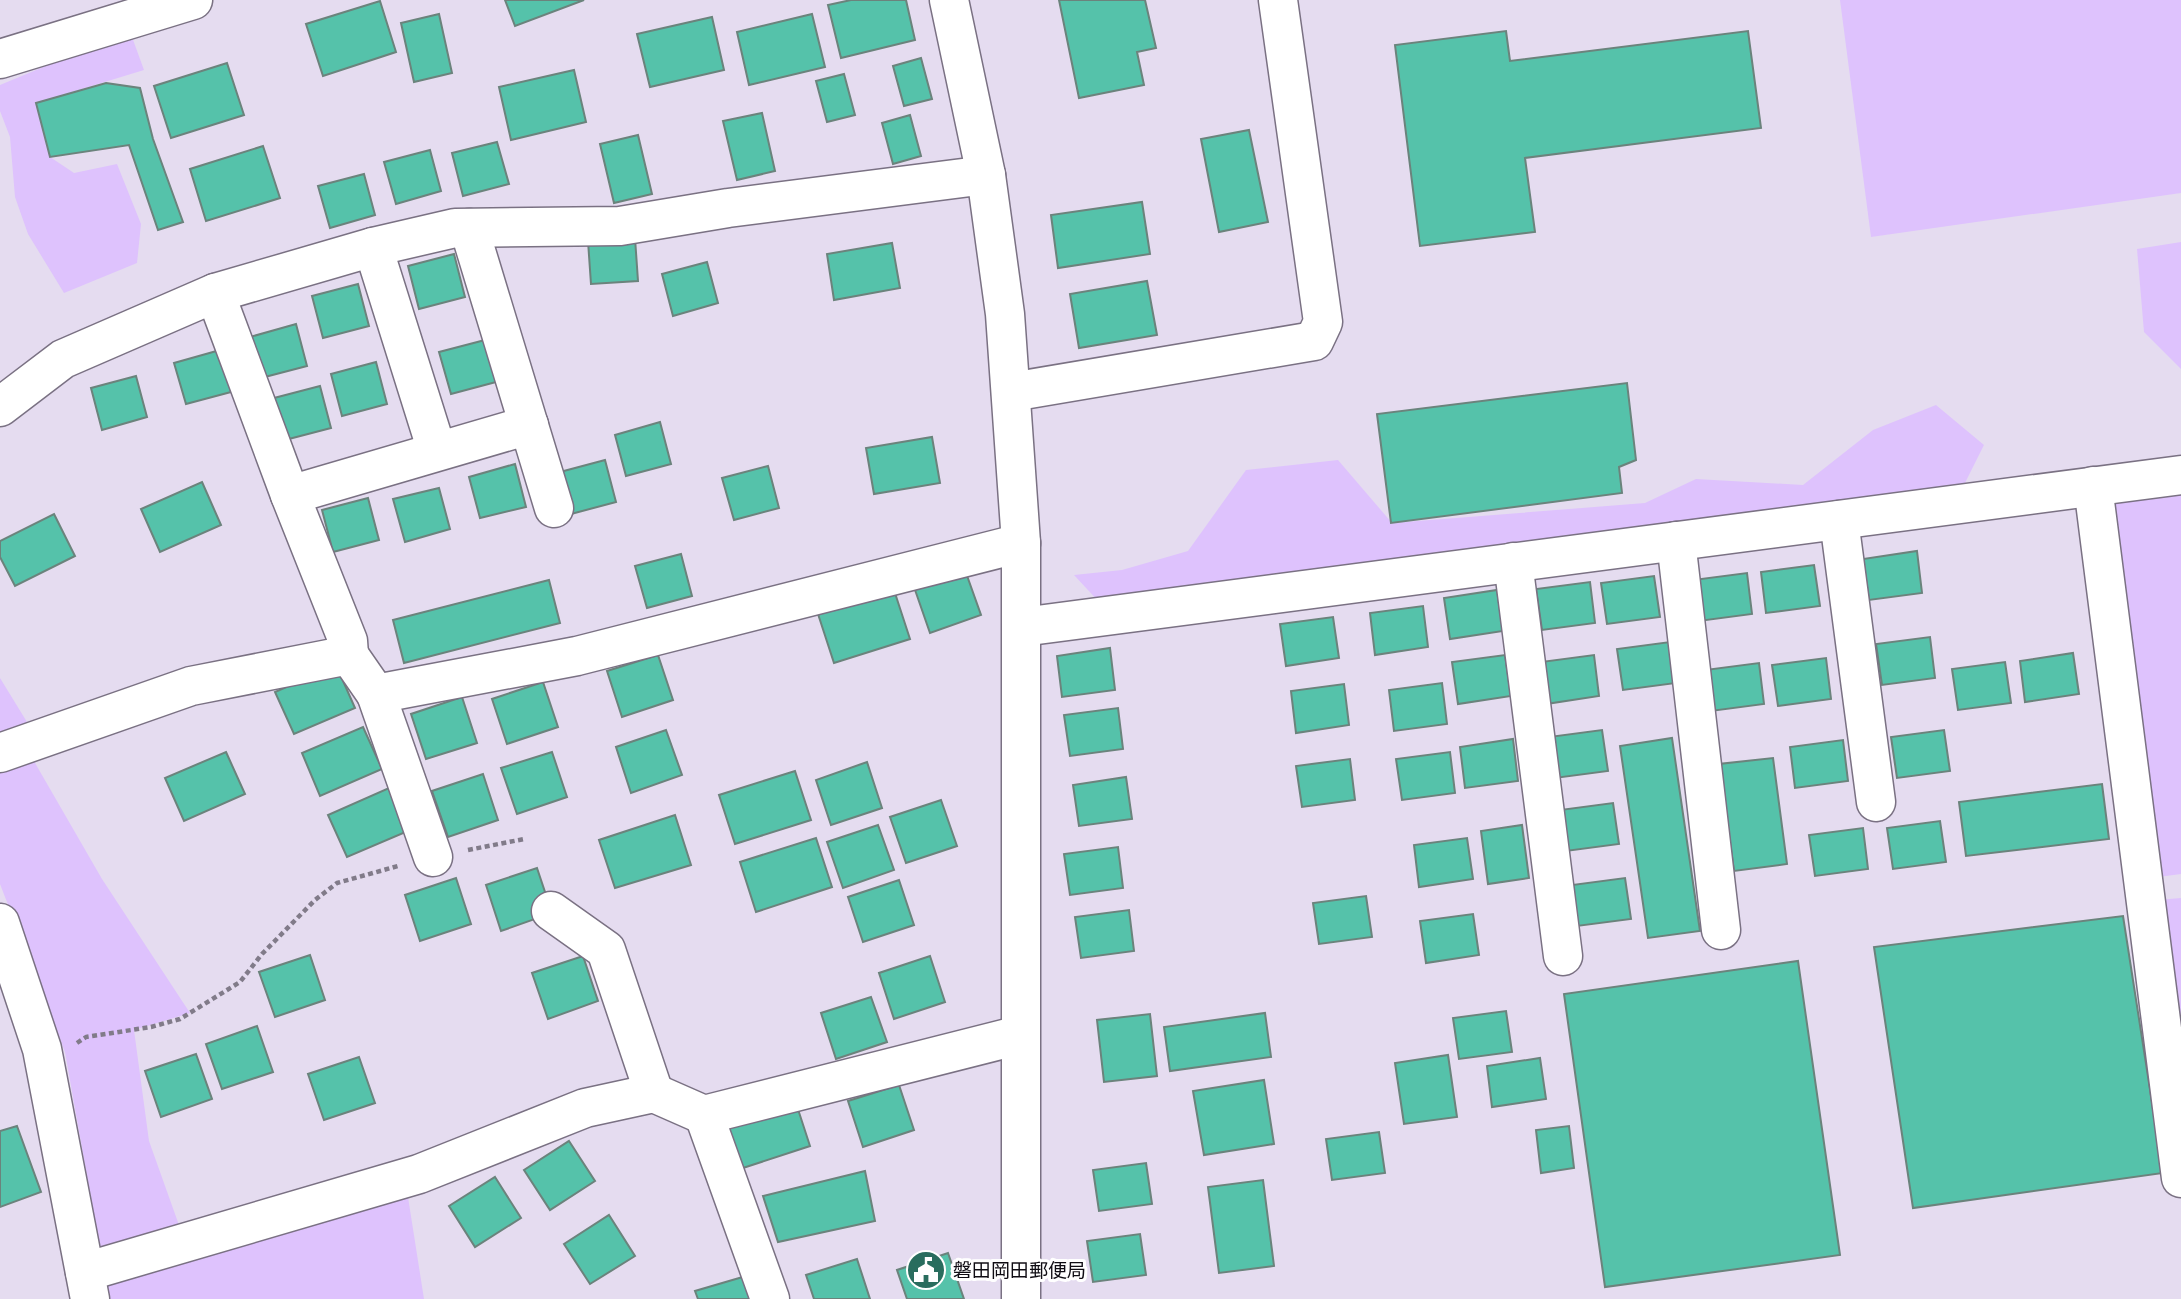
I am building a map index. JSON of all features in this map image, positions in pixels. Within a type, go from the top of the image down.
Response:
[{"type":"street","points":[[0,60],[193,0]]},
{"type":"street","points":[[949,0],[986,175],[1005,314],[1021,543],[1021,1299]]},
{"type":"street","points":[[1011,392],[1314,341],[1322,322],[1278,0]]},
{"type":"street","points":[[0,407],[63,359],[215,293],[373,247],[455,228],[620,226],[728,208],[986,175]]},
{"type":"street","points":[[468,228],[554,508]]},
{"type":"street","points":[[373,247],[437,451]]},
{"type":"street","points":[[215,293],[348,641],[349,655],[376,694],[433,857]]},
{"type":"street","points":[[290,495],[529,425]]},
{"type":"street","points":[[1023,627],[2181,475]]},
{"type":"street","points":[[2093,486],[2181,1178]]},
{"type":"street","points":[[1839,520],[1877,802]]},
{"type":"street","points":[[1676,541],[1721,930]]},
{"type":"street","points":[[376,694],[577,656],[1021,543]]},
{"type":"street","points":[[1513,562],[1563,956]]},
{"type":"street","points":[[0,753],[191,686],[349,655]]},
{"type":"street","points":[[551,911],[606,950],[654,1093]]},
{"type":"street","points":[[0,923],[42,1049],[88,1286],[419,1174],[585,1108],[654,1093],[704,1115],[1020,1035]]},
{"type":"street","points":[[704,1115],[771,1299]]},
{"type":"path","points":[[45,1067],[86,1037],[151,1027],[180,1018],[209,1002],[240,982],[262,954],[315,900],[337,883],[433,857],[524,839]]},
{"type":"shaded area","points":[[1840,0],[2181,0],[2181,193],[1871,237]]},
{"type":"shaded area","points":[[132,37],[144,70],[36,103],[50,157],[74,173],[117,164],[141,224],[137,263],[64,293],[28,234],[15,197],[10,137],[0,111],[0,85],[82,51]]},
{"type":"shaded area","points":[[2181,242],[2181,369],[2144,332],[2137,249]]},
{"type":"shaded area","points":[[1936,405],[1984,445],[1954,505],[1100,603],[1074,575],[1122,570],[1188,551],[1246,470],[1338,460],[1392,523],[1645,503],[1696,479],[1803,485],[1873,430]]},
{"type":"shaded area","points":[[2181,475],[2181,874],[2143,879],[2093,486]]},
{"type":"shaded area","points":[[0,678],[38,740],[0,753]]},
{"type":"shaded area","points":[[31,756],[102,879],[190,1013],[134,1030],[149,1141],[185,1242],[405,1178],[424,1299],[110,1299],[65,1052],[0,884],[0,761]]},
{"type":"shaded area","points":[[2181,898],[2181,1178],[2146,901]]},
{"type":"building","points":[[505,0],[584,0],[515,26]]},
{"type":"building","points":[[851,0],[906,0],[915,40],[841,58],[828,5]]},
{"type":"building","points":[[1059,0],[1145,0],[1156,48],[1137,52],[1144,85],[1079,98]]},
{"type":"building","points":[[380,1],[396,52],[323,76],[306,24]]},
{"type":"building","points":[[439,14],[452,73],[414,82],[401,23]]},
{"type":"building","points":[[812,14],[825,67],[749,85],[737,32]]},
{"type":"building","points":[[712,17],[724,70],[650,87],[637,34]]},
{"type":"building","points":[[1506,31],[1510,61],[1748,31],[1761,128],[1525,158],[1535,232],[1420,246],[1395,45]]},
{"type":"building","points":[[921,58],[932,99],[904,106],[893,66]]},
{"type":"building","points":[[227,63],[244,115],[171,138],[154,86]]},
{"type":"building","points":[[574,70],[586,122],[511,140],[499,87]]},
{"type":"building","points":[[844,74],[855,115],[827,122],[816,81]]},
{"type":"building","points":[[106,83],[140,88],[153,139],[183,222],[158,230],[129,145],[50,157],[36,103]]},
{"type":"building","points":[[762,113],[775,171],[737,180],[723,121]]},
{"type":"building","points":[[910,115],[921,156],[893,164],[882,123]]},
{"type":"building","points":[[1249,130],[1268,222],[1219,232],[1201,139]]},
{"type":"building","points":[[638,135],[652,194],[614,203],[600,144]]},
{"type":"building","points":[[497,142],[509,184],[463,196],[452,153]]},
{"type":"building","points":[[263,146],[280,198],[206,221],[190,169]]},
{"type":"building","points":[[430,150],[441,191],[396,204],[384,162]]},
{"type":"building","points":[[364,174],[375,215],[330,228],[318,186]]},
{"type":"building","points":[[1142,202],[1150,254],[1058,268],[1051,215]]},
{"type":"building","points":[[635,238],[638,281],[591,284],[588,241]]},
{"type":"building","points":[[892,243],[900,288],[834,300],[827,254]]},
{"type":"building","points":[[454,254],[465,297],[419,309],[408,266]]},
{"type":"building","points":[[707,262],[718,303],[673,316],[662,274]]},
{"type":"building","points":[[1147,281],[1157,335],[1079,348],[1070,294]]},
{"type":"building","points":[[358,284],[369,326],[323,338],[312,296]]},
{"type":"building","points":[[296,324],[307,366],[261,378],[250,337]]},
{"type":"building","points":[[485,340],[496,382],[451,394],[439,352]]},
{"type":"building","points":[[220,350],[231,392],[186,404],[174,363]]},
{"type":"building","points":[[376,362],[387,404],[342,416],[331,374]]},
{"type":"building","points":[[136,376],[147,417],[102,430],[91,388]]},
{"type":"building","points":[[1627,383],[1636,460],[1619,467],[1622,493],[1391,523],[1377,414]]},
{"type":"building","points":[[320,386],[331,428],[285,440],[274,398]]},
{"type":"building","points":[[660,422],[671,464],[626,476],[615,435]]},
{"type":"building","points":[[932,437],[940,483],[874,494],[866,448]]},
{"type":"building","points":[[605,460],[616,502],[571,514],[560,472]]},
{"type":"building","points":[[515,464],[526,507],[480,518],[469,477]]},
{"type":"building","points":[[768,466],[779,508],[734,520],[722,478]]},
{"type":"building","points":[[202,482],[221,525],[160,552],[141,509]]},
{"type":"building","points":[[439,488],[450,529],[405,542],[393,499]]},
{"type":"building","points":[[368,498],[379,540],[333,552],[322,510]]},
{"type":"building","points":[[54,514],[75,556],[15,586],[0,557],[0,541]]},
{"type":"building","points":[[1917,551],[1922,593],[1869,600],[1863,559]]},
{"type":"building","points":[[681,554],[692,596],[647,608],[635,566]]},
{"type":"building","points":[[1814,565],[1820,606],[1766,613],[1761,572]]},
{"type":"building","points":[[965,570],[981,615],[930,633],[914,587]]},
{"type":"building","points":[[1747,573],[1752,614],[1699,621],[1693,580]]},
{"type":"building","points":[[1654,576],[1660,617],[1607,624],[1601,583]]},
{"type":"building","points":[[549,580],[560,623],[404,663],[393,620]]},
{"type":"building","points":[[1590,582],[1595,623],[1542,630],[1536,589]]},
{"type":"building","points":[[894,590],[910,639],[834,663],[818,614]]},
{"type":"building","points":[[1497,590],[1503,631],[1450,639],[1444,598]]},
{"type":"building","points":[[1423,606],[1428,647],[1375,655],[1370,613]]},
{"type":"building","points":[[1333,617],[1339,658],[1286,666],[1280,624]]},
{"type":"building","points":[[1930,637],[1935,678],[1882,685],[1876,644]]},
{"type":"building","points":[[1670,642],[1676,683],[1623,690],[1617,649]]},
{"type":"building","points":[[1110,648],[1115,690],[1062,697],[1057,656]]},
{"type":"building","points":[[2073,653],[2079,694],[2025,702],[2020,661]]},
{"type":"building","points":[[658,655],[673,700],[622,717],[607,671]]},
{"type":"building","points":[[1505,655],[1511,696],[1458,704],[1452,662]]},
{"type":"building","points":[[1594,655],[1599,696],[1546,704],[1541,662]]},
{"type":"building","points":[[1826,658],[1831,699],[1778,706],[1772,665]]},
{"type":"building","points":[[2005,662],[2011,703],[1958,710],[1952,669]]},
{"type":"building","points":[[1759,663],[1764,704],[1711,711],[1705,670]]},
{"type":"building","points":[[336,665],[355,708],[294,734],[275,692]]},
{"type":"building","points":[[543,682],[558,727],[507,744],[492,699]]},
{"type":"building","points":[[1442,683],[1447,724],[1394,731],[1389,690]]},
{"type":"building","points":[[1344,684],[1349,725],[1296,733],[1291,691]]},
{"type":"building","points":[[462,697],[477,743],[426,759],[411,714]]},
{"type":"building","points":[[1118,708],[1123,749],[1070,756],[1064,715]]},
{"type":"building","points":[[363,727],[382,769],[320,796],[302,753]]},
{"type":"building","points":[[666,730],[682,775],[631,793],[616,747]]},
{"type":"building","points":[[1602,730],[1608,771],[1555,778],[1549,737]]},
{"type":"building","points":[[1944,730],[1950,771],[1897,778],[1891,737]]},
{"type":"building","points":[[1672,738],[1700,931],[1648,938],[1620,746]]},
{"type":"building","points":[[1513,739],[1518,781],[1465,788],[1460,747]]},
{"type":"building","points":[[1843,740],[1848,781],[1795,788],[1790,747]]},
{"type":"building","points":[[226,752],[245,794],[184,821],[165,778]]},
{"type":"building","points":[[552,752],[567,797],[517,814],[501,768]]},
{"type":"building","points":[[1450,752],[1455,793],[1402,800],[1396,759]]},
{"type":"building","points":[[1773,758],[1787,864],[1734,871],[1719,764]]},
{"type":"building","points":[[1350,759],[1355,800],[1302,807],[1296,766]]},
{"type":"building","points":[[867,762],[882,808],[831,825],[816,780]]},
{"type":"building","points":[[795,771],[811,820],[735,844],[719,795]]},
{"type":"building","points":[[483,774],[498,820],[448,837],[432,791]]},
{"type":"building","points":[[1126,777],[1132,819],[1079,826],[1073,785]]},
{"type":"building","points":[[2102,784],[2109,839],[1966,856],[1959,802]]},
{"type":"building","points":[[389,788],[408,831],[347,857],[328,815]]},
{"type":"building","points":[[941,800],[957,846],[906,863],[890,817]]},
{"type":"building","points":[[1613,803],[1619,844],[1566,851],[1560,810]]},
{"type":"building","points":[[675,815],[691,865],[615,888],[599,840]]},
{"type":"building","points":[[1940,821],[1946,862],[1893,869],[1887,828]]},
{"type":"building","points":[[878,825],[894,870],[843,888],[827,842]]},
{"type":"building","points":[[1522,825],[1529,878],[1488,884],[1481,831]]},
{"type":"building","points":[[1863,828],[1868,869],[1815,876],[1809,835]]},
{"type":"building","points":[[816,838],[832,887],[756,912],[740,862]]},
{"type":"building","points":[[1467,838],[1473,879],[1419,887],[1414,845]]},
{"type":"building","points":[[1118,847],[1123,888],[1070,895],[1064,854]]},
{"type":"building","points":[[537,868],[552,913],[501,931],[486,885]]},
{"type":"building","points":[[456,878],[471,924],[420,941],[405,895]]},
{"type":"building","points":[[1625,878],[1631,919],[1577,926],[1572,885]]},
{"type":"building","points":[[899,880],[914,925],[863,942],[848,897]]},
{"type":"building","points":[[1366,896],[1372,937],[1319,944],[1313,903]]},
{"type":"building","points":[[1129,910],[1134,951],[1081,958],[1075,917]]},
{"type":"building","points":[[1473,914],[1479,955],[1426,963],[1420,921]]},
{"type":"building","points":[[2123,916],[2163,1173],[1913,1208],[1874,947]]},
{"type":"building","points":[[310,955],[325,1000],[275,1017],[259,972]]},
{"type":"building","points":[[583,956],[598,1001],[548,1019],[532,973]]},
{"type":"building","points":[[930,956],[945,1002],[894,1019],[879,973]]},
{"type":"building","points":[[1798,961],[1840,1255],[1605,1287],[1564,994]]},
{"type":"building","points":[[871,997],[887,1042],[836,1059],[821,1013]]},
{"type":"building","points":[[1506,1011],[1512,1052],[1459,1059],[1453,1018]]},
{"type":"building","points":[[1265,1013],[1271,1057],[1170,1071],[1164,1027]]},
{"type":"building","points":[[1150,1014],[1157,1076],[1104,1082],[1097,1020]]},
{"type":"building","points":[[257,1026],[273,1072],[222,1089],[206,1044]]},
{"type":"building","points":[[196,1054],[212,1099],[161,1117],[145,1071]]},
{"type":"building","points":[[1448,1055],[1457,1117],[1404,1124],[1395,1063]]},
{"type":"building","points":[[359,1057],[375,1103],[324,1120],[308,1074]]},
{"type":"building","points":[[1540,1058],[1546,1099],[1492,1107],[1487,1066]]},
{"type":"building","points":[[1264,1080],[1274,1144],[1204,1155],[1193,1091]]},
{"type":"building","points":[[899,1085],[914,1130],[863,1147],[848,1101]]},
{"type":"building","points":[[795,1100],[810,1146],[740,1169],[724,1123]]},
{"type":"building","points":[[17,1126],[41,1192],[0,1207],[0,1131]]},
{"type":"building","points":[[1569,1126],[1574,1168],[1541,1173],[1536,1130]]},
{"type":"building","points":[[1379,1132],[1385,1173],[1332,1180],[1326,1139]]},
{"type":"building","points":[[569,1141],[595,1181],[550,1210],[524,1170]]},
{"type":"building","points":[[1146,1163],[1152,1204],[1099,1211],[1093,1170]]},
{"type":"building","points":[[865,1171],[875,1221],[778,1242],[763,1196]]},
{"type":"building","points":[[495,1177],[521,1218],[475,1247],[449,1206]]},
{"type":"building","points":[[1263,1180],[1274,1266],[1219,1273],[1208,1187]]},
{"type":"building","points":[[609,1215],[635,1256],[590,1284],[564,1244]]},
{"type":"building","points":[[1140,1234],[1146,1275],[1093,1282],[1087,1241]]},
{"type":"building","points":[[948,1253],[964,1299],[907,1299],[897,1270]]},
{"type":"building","points":[[857,1259],[870,1299],[814,1299],[806,1275]]},
{"type":"building","points":[[746,1276],[754,1299],[698,1299],[695,1291]]},
{"type":"place","name":"磐田岡田郵便局","points":[[926,1270]]}]
